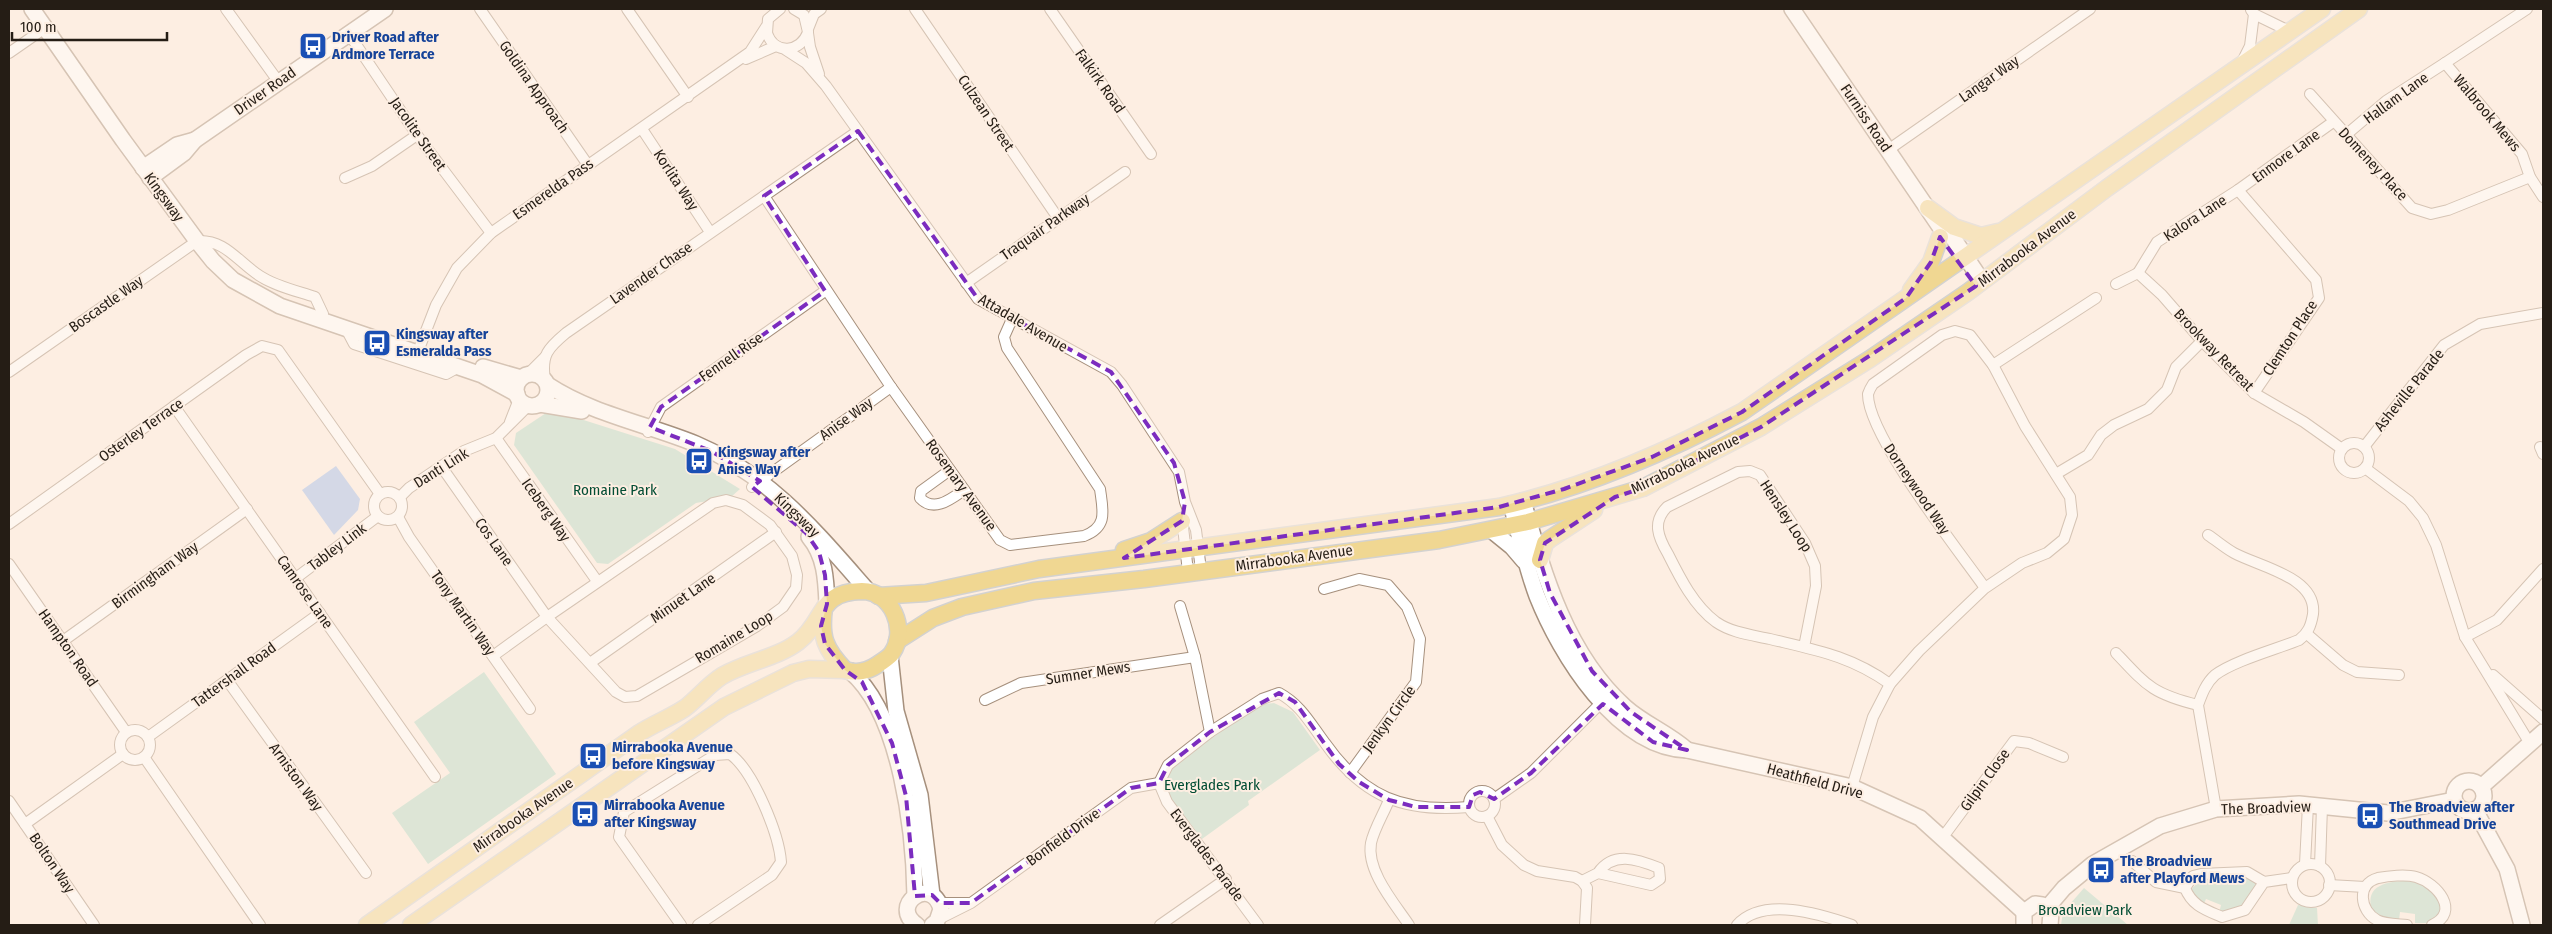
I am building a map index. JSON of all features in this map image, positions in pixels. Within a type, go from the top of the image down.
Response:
[{"type":"main road","name":"Kingsway","points":[[32,9],[151,170]]},
{"type":"main road","name":"Kingsway","points":[[43,9],[151,170],[222,271],[255,294],[280,306],[344,327],[418,350],[524,376],[537,374],[568,398],[649,430],[756,485],[795,510],[873,594]]},
{"type":"main road","name":"Driver Road","points":[[151,170],[177,145],[195,140],[385,9]]},
{"type":"main road","name":"Furniss Road","points":[[1792,9],[1928,208],[1940,232],[1979,284]]},
{"type":"main road","name":"Mirrabooka Avenue","points":[[873,594],[926,592],[1039,569],[1517,503],[1564,489],[1652,457],[1742,412],[2322,9]]},
{"type":"main road","name":"Mirrabooka Avenue","points":[[894,648],[933,618],[962,607],[1034,591],[1439,540],[1522,523],[1643,488],[1761,427],[1870,358],[1979,284],[2107,188],[2359,9]]},
{"type":"main road","points":[[1928,208],[1954,227],[1981,236],[2002,231]]},
{"type":"main road","points":[[1906,298],[1931,262],[1940,232]]},
{"type":"main road","name":"Kingsway","points":[[200,241],[246,282],[274,297],[418,350],[457,368],[482,375],[526,400],[577,409],[649,430]]},
{"type":"main road","points":[[524,376],[517,385],[526,400],[547,396],[546,382]]},
{"type":"main road","name":"Kingsway","points":[[756,485],[814,542],[826,575],[825,606]]},
{"type":"main road","points":[[1491,530],[1534,563],[1545,543],[1615,497]]},
{"type":"main road","name":"Heathfield Drive","points":[[1517,503],[1534,563],[1607,698],[1677,741],[1687,750],[1852,788],[1920,818],[1943,837],[2024,918]]},
{"type":"main road","points":[[1084,563],[1151,541],[1182,521]]},
{"type":"main road","points":[[915,896],[915,870],[906,796],[892,743],[874,700],[862,682],[848,671],[825,644],[821,626],[825,606],[845,592],[873,594],[888,604],[895,615],[898,628],[894,648],[896,711],[920,795],[936,899],[941,909],[935,922]]},
{"type":"main road","name":"Mirrabooka Avenue","points":[[367,925],[638,734],[683,709],[721,677],[757,659],[783,651],[797,642],[804,636],[825,606]]},
{"type":"main road","points":[[848,671],[868,671],[894,648]]},
{"type":"main road","name":"Mirrabooka Avenue","points":[[411,925],[724,707],[793,673],[809,669],[848,671]]},
{"type":"main road","points":[[2481,788],[2529,742],[2543,732]]},
{"type":"main road","points":[[2472,782],[2481,788],[2483,800],[2475,810],[2470,811],[2460,808],[2454,800],[2454,792],[2461,784],[2472,782]]},
{"type":"main road","name":"The Broadview","points":[[2047,908],[2064,888],[2093,864],[2160,826],[2216,809],[2315,806],[2388,812],[2454,800]]},
{"type":"main road","points":[[2475,810],[2507,869],[2522,925]]},
{"type":"main road","points":[[915,925],[909,918],[907,910],[909,902],[920,894],[936,899]]},
{"type":"main road","points":[[2024,918],[2035,904],[2047,908],[2052,918],[2050,925]]},
{"type":"street","points":[[226,9],[278,81]]},
{"type":"street","name":"Goldina Approach","points":[[480,9],[588,165]]},
{"type":"street","points":[[627,9],[688,97]]},
{"type":"street","points":[[764,9],[768,38],[781,48]]},
{"type":"street","name":"Esmerelda Pass","points":[[418,350],[436,305],[457,268],[491,233],[750,52],[772,14],[780,9]]},
{"type":"street","points":[[794,9],[804,16],[808,30]]},
{"type":"street","points":[[808,30],[814,14],[821,9]]},
{"type":"street","name":"Culzean Street","points":[[915,9],[1058,218]]},
{"type":"street","name":"Falkirk Road","points":[[1050,9],[1151,154]]},
{"type":"street","name":"Langar Way","points":[[1888,150],[2090,9]]},
{"type":"street","name":"Walbrook Mews","points":[[2527,9],[2445,63],[2522,154],[2530,177],[2543,197]]},
{"type":"street","points":[[2240,65],[2250,46],[2252,12],[2289,32]]},
{"type":"street","points":[[9,53],[46,28]]},
{"type":"street","name":"Esmerelda Pass","points":[[734,64],[781,48],[798,47],[808,30]]},
{"type":"street","name":"Attadale Avenue","points":[[808,30],[816,68],[826,86]]},
{"type":"street","name":"Jacolite Street","points":[[349,34],[417,135],[491,233]]},
{"type":"street","name":"Attadale Avenue","points":[[781,48],[806,63],[826,86],[978,299],[1110,372],[1122,385],[1179,472],[1185,502],[1196,530],[1192,548]]},
{"type":"street","name":"Hallam Lane","points":[[2347,134],[2386,101],[2445,63]]},
{"type":"street","name":"Domeney Place","points":[[2310,94],[2333,122],[2347,134],[2412,208],[2431,214],[2448,210],[2530,177]]},
{"type":"street","name":"Enmore Lane","points":[[2238,190],[2333,122]]},
{"type":"street","name":"Korlita Way","points":[[642,129],[710,232]]},
{"type":"street","name":"Lavender Chase","points":[[524,376],[545,357],[552,345],[566,333],[858,131]]},
{"type":"street","points":[[345,178],[372,166],[417,135]]},
{"type":"street","name":"Traquair Parkway","points":[[966,283],[1126,172]]},
{"type":"street","name":"Kalora Lane","points":[[2138,273],[2157,242],[2238,190]]},
{"type":"street","name":"Clemton Place","points":[[2238,190],[2316,280],[2319,298],[2254,393]]},
{"type":"street","name":"Rosemary Avenue","points":[[764,196],[825,291],[1000,540],[1010,545],[1084,536],[1095,532],[1100,525],[1103,512],[1097,482],[1006,348],[1004,336],[1012,319]]},
{"type":"street","name":"Boscastle Way","points":[[9,372],[200,241]]},
{"type":"street","points":[[2116,284],[2138,273]]},
{"type":"street","name":"Brookway Retreat","points":[[2138,273],[2162,294],[2202,341],[2254,393],[2304,422],[2342,449]]},
{"type":"street","name":"Fennell Rise","points":[[649,430],[662,407],[825,291]]},
{"type":"street","points":[[1993,365],[2096,298]]},
{"type":"street","name":"Asheville Parade","points":[[2364,447],[2444,345],[2480,324],[2543,313]]},
{"type":"street","name":"Kingsway","points":[[344,327],[354,344],[446,374],[457,368]]},
{"type":"street","name":"Dorneywood Way","points":[[1852,788],[1873,717],[1890,684],[1919,651],[1985,588],[2022,563],[2047,553],[2064,539],[2072,515],[2070,497],[2025,426],[1993,365],[1970,335],[1955,331],[1942,335],[1873,384],[1868,392],[1870,407],[1889,450],[1985,588]]},
{"type":"street","points":[[2056,474],[2088,455],[2101,435],[2114,425],[2148,409],[2167,390],[2176,367],[2202,341]]},
{"type":"street","name":"Osterley Terrace","points":[[9,524],[246,355],[262,346],[278,350],[380,494]]},
{"type":"street","points":[[545,357],[543,364],[546,382]]},
{"type":"street","name":"Anise Way","points":[[756,485],[891,386]]},
{"type":"street","name":"Danti Link","points":[[400,497],[409,488],[464,451],[496,438],[509,425],[526,400]]},
{"type":"street","name":"Camrose Lane","points":[[174,406],[435,777]]},
{"type":"street","name":"Iceberg Way","points":[[496,438],[597,581]]},
{"type":"street","points":[[2355,443],[2364,447],[2369,458],[2365,468],[2355,473],[2344,470],[2339,460],[2342,449],[2355,443]]},
{"type":"street","name":"Cos Lane","points":[[441,466],[547,618]]},
{"type":"street","points":[[2365,468],[2409,501],[2424,518],[2436,546],[2465,636],[2529,742]]},
{"type":"street","points":[[950,470],[921,491],[920,498],[925,503],[935,505],[947,502],[964,490]]},
{"type":"street","name":"Hensley Loop","points":[[1804,647],[1816,586],[1815,566],[1805,542],[1760,475],[1750,470],[1738,472],[1667,507],[1662,512],[1657,522],[1658,531],[1665,550],[1702,610],[1714,621],[1732,630],[1845,658],[1867,668],[1890,684]]},
{"type":"street","points":[[390,492],[400,497],[403,507],[398,517],[388,520],[378,516],[374,502],[380,494],[390,492]]},
{"type":"street","name":"Romaine Loop","points":[[493,656],[597,581],[713,503],[726,500],[742,505],[770,525],[792,556],[797,575],[796,588],[784,607],[757,626],[637,696],[625,697],[616,692],[547,618]]},
{"type":"street","name":"Attadale Avenue","points":[[1185,502],[1182,521],[1192,548],[1194,571]]},
{"type":"street","name":"Birmingham Way","points":[[63,641],[247,509]]},
{"type":"street","name":"Tabley Link","points":[[296,578],[378,516]]},
{"type":"street","name":"Tony Martin Way","points":[[398,517],[409,537],[530,709]]},
{"type":"street","name":"Minuet Lane","points":[[590,663],[776,532]]},
{"type":"street","points":[[2208,535],[2233,552],[2296,581],[2309,593],[2314,607],[2312,622],[2307,634],[2299,640],[2230,667],[2215,675],[2203,689],[2198,705],[2216,809]]},
{"type":"street","name":"Hampton Road","points":[[9,564],[126,732]]},
{"type":"street","points":[[2465,636],[2498,620],[2543,569]]},
{"type":"street","name":"Jenkyn Circle","points":[[1324,589],[1359,579],[1388,585],[1407,607],[1420,639],[1416,682],[1350,773]]},
{"type":"street","points":[[1180,606],[1195,657],[1210,732]]},
{"type":"street","name":"Tattershall Road","points":[[148,737],[320,613]]},
{"type":"street","points":[[2307,634],[2343,665],[2357,672],[2400,675]]},
{"type":"street","points":[[2116,653],[2148,687],[2169,698],[2198,705]]},
{"type":"street","name":"Sumner Mews","points":[[985,700],[1021,683],[1195,657]]},
{"type":"street","points":[[2486,669],[2543,719]]},
{"type":"street","name":"Arniston Way","points":[[227,680],[366,873]]},
{"type":"street","points":[[1159,783],[1168,765],[1210,732],[1262,700],[1280,692],[1295,702],[1340,764],[1372,791],[1390,800],[1429,809],[1469,807]]},
{"type":"street","points":[[1494,799],[1531,773],[1607,698]]},
{"type":"street","points":[[141,731],[148,737],[149,748],[144,757],[133,760],[124,754],[120,741],[126,732],[141,731]]},
{"type":"street","name":"Gilpin Close","points":[[1943,837],[2014,741],[2029,743],[2063,757]]},
{"type":"street","points":[[26,824],[124,754]]},
{"type":"street","points":[[681,925],[619,837],[624,812],[715,755],[730,754],[740,760],[753,781],[780,848],[782,862],[772,874],[698,925]]},
{"type":"street","points":[[144,757],[260,925]]},
{"type":"street","name":"Everglades Parade","points":[[1159,783],[1168,802],[1258,925]]},
{"type":"street","name":"Bonfield Drive","points":[[935,922],[971,903],[1131,788],[1159,783]]},
{"type":"street","points":[[1476,793],[1488,793],[1494,799],[1495,807],[1487,816],[1478,817],[1469,807],[1470,799],[1476,793]]},
{"type":"street","points":[[1390,800],[1371,844],[1373,860],[1380,883],[1410,925]]},
{"type":"street","name":"Bolton Way","points":[[9,801],[94,925]]},
{"type":"street","points":[[2306,864],[2315,806]]},
{"type":"street","points":[[2315,806],[2320,866],[2329,876],[2329,886],[2323,897],[2309,902],[2303,900],[2293,891],[2292,878],[2295,872],[2306,864],[2320,866]]},
{"type":"street","points":[[1487,816],[1502,845],[1524,864],[1537,871],[1575,877],[1582,881],[1587,888],[1585,925]]},
{"type":"street","points":[[1582,881],[1598,873],[1605,864],[1614,858],[1646,862],[1659,868],[1660,879],[1651,885],[1598,873]]},
{"type":"street","points":[[2132,861],[2156,882],[2185,888]]},
{"type":"street","points":[[2185,888],[2194,876],[2201,874],[2247,872],[2264,882],[2292,878]]},
{"type":"street","points":[[2407,925],[2378,921],[2368,914],[2364,908],[2363,895],[2365,887],[2373,879],[2414,876],[2428,881],[2439,890],[2445,900],[2446,910],[2444,922],[2432,925]]},
{"type":"street","points":[[1160,925],[1226,879]]},
{"type":"street","points":[[2185,888],[2189,898],[2196,905],[2222,918],[2244,910],[2264,882]]},
{"type":"street","points":[[2329,886],[2365,887]]},
{"type":"street","points":[[936,899],[971,903]]},
{"type":"street","points":[[1737,925],[1743,918],[1767,909],[1820,914],[1852,925]]},
{"type":"highlighted area","points":[[858,131],[978,299],[1111,372],[1174,463],[1185,502],[1182,521],[1124,558],[1499,507],[1564,489],[1652,457],[1742,412],[1906,298],[1931,262],[1940,237],[1976,286],[1761,427],[1643,488],[1615,497],[1545,543],[1540,560],[1550,593],[1592,671],[1631,712],[1687,750],[1653,742],[1603,704],[1531,773],[1494,799],[1480,792],[1473,795],[1469,807],[1416,807],[1389,800],[1359,782],[1339,764],[1295,702],[1279,693],[1210,732],[1168,765],[1159,783],[1131,788],[971,903],[940,903],[932,895],[915,896],[906,796],[892,743],[862,682],[845,670],[825,644],[821,626],[827,604],[825,575],[819,552],[806,533],[752,487],[760,481],[711,451],[650,427],[661,407],[825,291],[764,196]]},
{"type":"green space","name":"Romaine Park","points":[[546,413],[571,416],[675,449],[740,489],[731,497],[696,503],[608,564],[597,563],[514,445],[516,433]]},
{"type":"green space","points":[[484,672],[556,774],[428,864],[392,813],[450,773],[414,722]]},
{"type":"green space","name":"Everglades Park","points":[[1274,703],[1293,712],[1320,750],[1248,801],[1249,805],[1202,839],[1172,800],[1165,785],[1172,768],[1213,736],[1264,704]]},
{"type":"green space","points":[[2210,879],[2250,879],[2259,883],[2244,908],[2219,913],[2221,905],[2206,899],[2203,906],[2199,904],[2191,890],[2202,881]]},
{"type":"green space","points":[[2407,881],[2421,884],[2430,889],[2443,909],[2431,923],[2415,923],[2415,914],[2400,912],[2399,920],[2382,919],[2372,910],[2371,895],[2379,886],[2392,882]]},
{"type":"green space","name":"Broadview Park","points":[[2084,888],[2128,925],[2061,925],[2063,912]]},
{"type":"green space","points":[[2298,905],[2317,908],[2318,925],[2289,925]]},
{"type":"water","points":[[336,466],[360,499],[358,510],[334,535],[302,490]]},
{"type":"place","name":"Driver Road after Ardmore Terrace","points":[[313,46]]},
{"type":"place","name":"Kingsway after Esmeralda Pass","points":[[377,343]]},
{"type":"place","name":"Kingsway after Anise Way","points":[[699,461]]},
{"type":"place","name":"Mirrabooka Avenue before Kingsway","points":[[593,756]]},
{"type":"place","name":"Mirrabooka Avenue after Kingsway","points":[[585,814]]},
{"type":"place","name":"The Broadview after Southmead Drive","points":[[2370,816]]},
{"type":"place","name":"The Broadview after Playford Mews","points":[[2101,870]]}]
